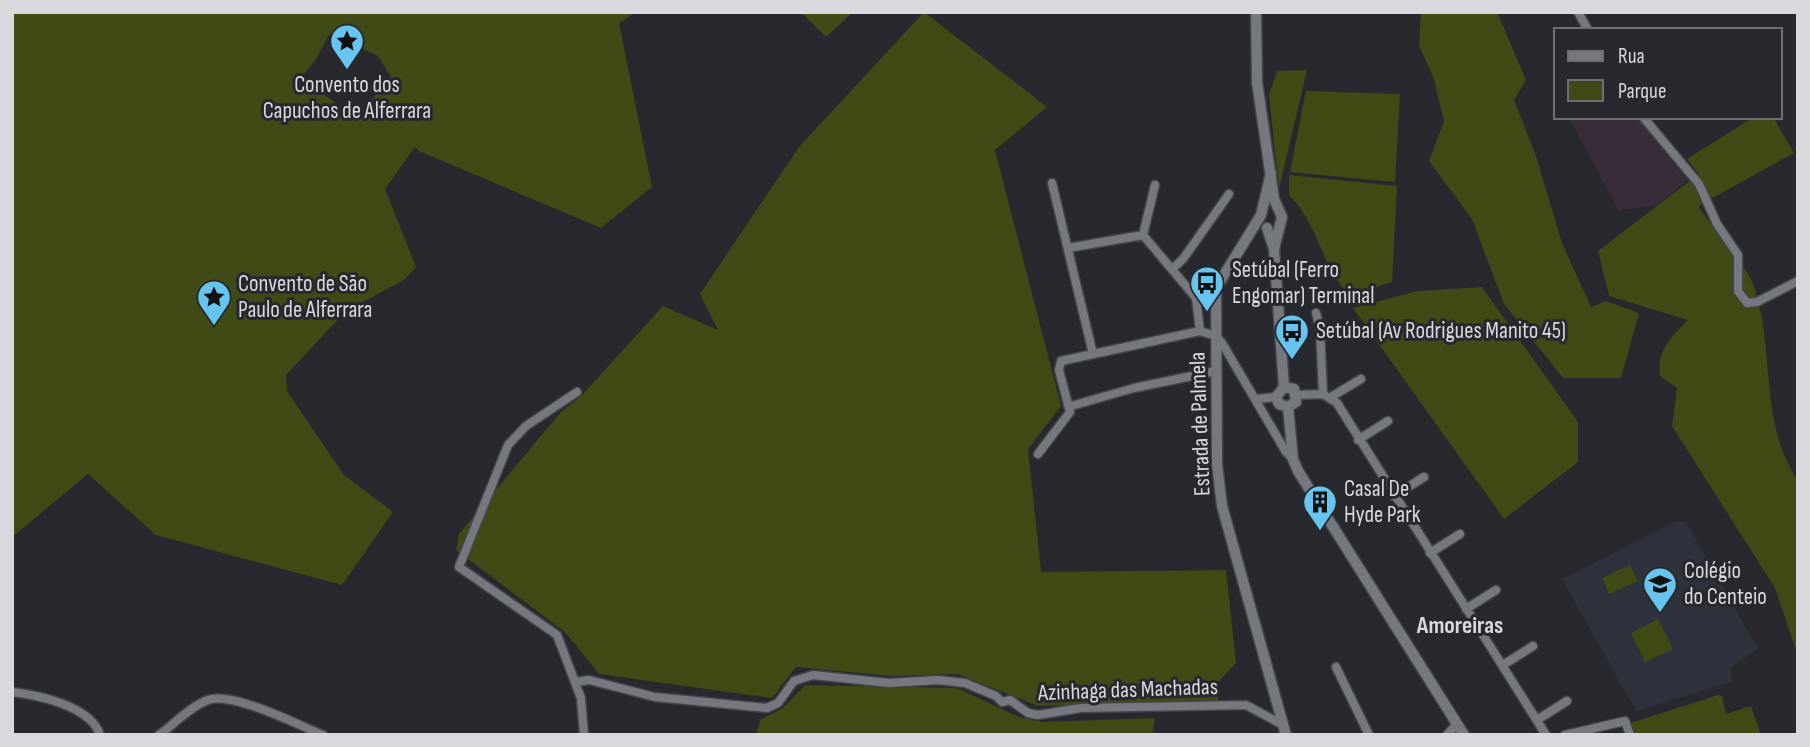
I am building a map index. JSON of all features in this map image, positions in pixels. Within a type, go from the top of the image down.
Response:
[{"type":"street","points":[[1256,12],[1256,75],[1280,223],[1274,249]]},
{"type":"street","points":[[1578,12],[1587,28]]},
{"type":"street","points":[[1645,119],[1699,184],[1717,224],[1738,255],[1738,291],[1743,300],[1746,303],[1756,302],[1798,281]]},
{"type":"street","points":[[1196,298],[1215,294],[1262,214],[1270,173]]},
{"type":"street","points":[[1052,183],[1093,354]]},
{"type":"street","points":[[1143,234],[1155,185]]},
{"type":"street","points":[[1172,269],[1183,260],[1229,194]]},
{"type":"street","points":[[1262,214],[1271,207],[1279,211]]},
{"type":"street","points":[[1256,399],[1276,397],[1284,387],[1274,249],[1262,214]]},
{"type":"street","points":[[1248,237],[1280,223]]},
{"type":"street","points":[[1068,248],[1143,234]]},
{"type":"street","points":[[1143,234],[1196,298],[1200,331]]},
{"type":"street","name":"Estrada de Palmela","points":[[1215,294],[1217,464],[1222,506],[1284,730]]},
{"type":"street","points":[[1316,313],[1327,395],[1546,735]]},
{"type":"street","points":[[1038,454],[1066,418],[1071,406],[1059,370],[1062,361],[1200,331],[1216,336],[1387,616],[1464,735]]},
{"type":"street","points":[[1071,406],[1134,388],[1216,371]]},
{"type":"street","points":[[1297,395],[1327,395],[1361,379]]},
{"type":"street","points":[[1276,397],[1281,406],[1288,407],[1296,402],[1297,395],[1291,387],[1284,387]]},
{"type":"street","points":[[577,392],[526,426],[508,445],[459,567],[551,629],[561,642],[576,682],[584,714],[584,735]]},
{"type":"street","points":[[1288,407],[1293,459]]},
{"type":"street","points":[[1358,440],[1388,421]]},
{"type":"street","points":[[1394,496],[1424,477]]},
{"type":"street","points":[[1430,553],[1460,534]]},
{"type":"street","points":[[1466,609],[1496,590]]},
{"type":"street","points":[[1503,665],[1533,646]]},
{"type":"street","points":[[1336,667],[1369,735]]},
{"type":"street","name":"Azinhaga das Machadas","points":[[576,682],[589,680],[655,697],[766,708],[778,704],[789,685],[806,676],[889,683],[938,680],[987,691],[1002,702],[1010,700],[1028,713],[1038,715],[1081,708],[1246,705],[1284,730]]},
{"type":"street","points":[[12,692],[58,701],[92,723],[100,735]]},
{"type":"street","points":[[159,735],[204,702],[216,698],[236,701],[323,735]]},
{"type":"street","points":[[1537,720],[1567,701]]},
{"type":"street","points":[[1565,735],[1625,720],[1630,735]]},
{"type":"street","points":[[1447,735],[1457,724]]},
{"type":"shaded area","points":[[1570,119],[1640,119],[1690,178],[1656,206],[1618,210]]},
{"type":"shaded area","name":"Colégio do Centeio","points":[[1675,522],[1686,522],[1758,649],[1731,667],[1731,682],[1636,711],[1562,579]]},
{"type":"green space","points":[[12,12],[636,12],[619,23],[652,187],[601,228],[415,147],[385,189],[416,267],[404,280],[346,311],[286,375],[287,391],[344,475],[393,512],[342,585],[156,535],[88,474],[12,537]],"holes":[[[330,33],[378,56],[391,77],[356,118],[301,78],[317,58]]]},
{"type":"green space","points":[[801,12],[853,12],[826,37]]},
{"type":"green space","points":[[924,12],[1047,107],[995,150],[1061,406],[1028,449],[1041,572],[1226,570],[1236,663],[1218,682],[1218,700],[1038,706],[957,674],[892,676],[796,667],[772,698],[599,674],[566,633],[456,550],[459,534],[560,413],[582,395],[663,306],[718,330],[700,294],[799,147]]},
{"type":"green space","points":[[1421,12],[1497,12],[1526,80],[1514,100],[1536,156],[1562,243],[1591,307],[1606,301],[1639,313],[1621,378],[1563,378],[1504,304],[1472,219],[1429,161],[1444,121],[1433,76],[1419,46]]},
{"type":"green space","points":[[1307,70],[1279,189],[1269,95],[1277,71]]},
{"type":"green space","points":[[1306,91],[1400,94],[1395,182],[1290,172]]},
{"type":"green space","points":[[1751,119],[1774,119],[1794,153],[1698,206],[1749,277],[1760,308],[1777,434],[1798,481],[1798,656],[1775,588],[1672,426],[1677,388],[1660,376],[1660,359],[1666,345],[1688,320],[1609,296],[1598,251],[1699,174],[1687,159]]},
{"type":"green space","points":[[1289,175],[1397,186],[1392,282],[1350,296],[1332,272],[1307,219],[1289,195]]},
{"type":"green space","points":[[1482,287],[1578,422],[1578,462],[1504,519],[1353,308],[1418,291]]},
{"type":"green space","points":[[1630,565],[1638,581],[1609,594],[1602,578]]},
{"type":"green space","points":[[1658,619],[1673,649],[1645,662],[1631,633]]},
{"type":"green space","points":[[805,685],[957,688],[1019,717],[1042,722],[1155,718],[1152,735],[756,735],[760,720],[783,708]]},
{"type":"green space","points":[[1722,696],[1726,714],[1751,706],[1761,735],[1636,735],[1631,723]]},
{"type":"place","name":"Convento dos Capuchos de Alferrara","points":[[347,71]]},
{"type":"place","name":"Setúbal (Ferro Engomar) Terminal","points":[[1207,313]]},
{"type":"place","name":"Convento de São Paulo de Alferrara","points":[[214,327]]},
{"type":"place","name":"Setúbal (Av Rodrigues Manito 45)","points":[[1292,361]]},
{"type":"place","name":"Casal De Hyde Park","points":[[1320,532]]},
{"type":"place","name":"Colégio do Centeio","points":[[1660,614]]},
{"type":"district","name":"Amoreiras","points":[[1460,625]]}]
